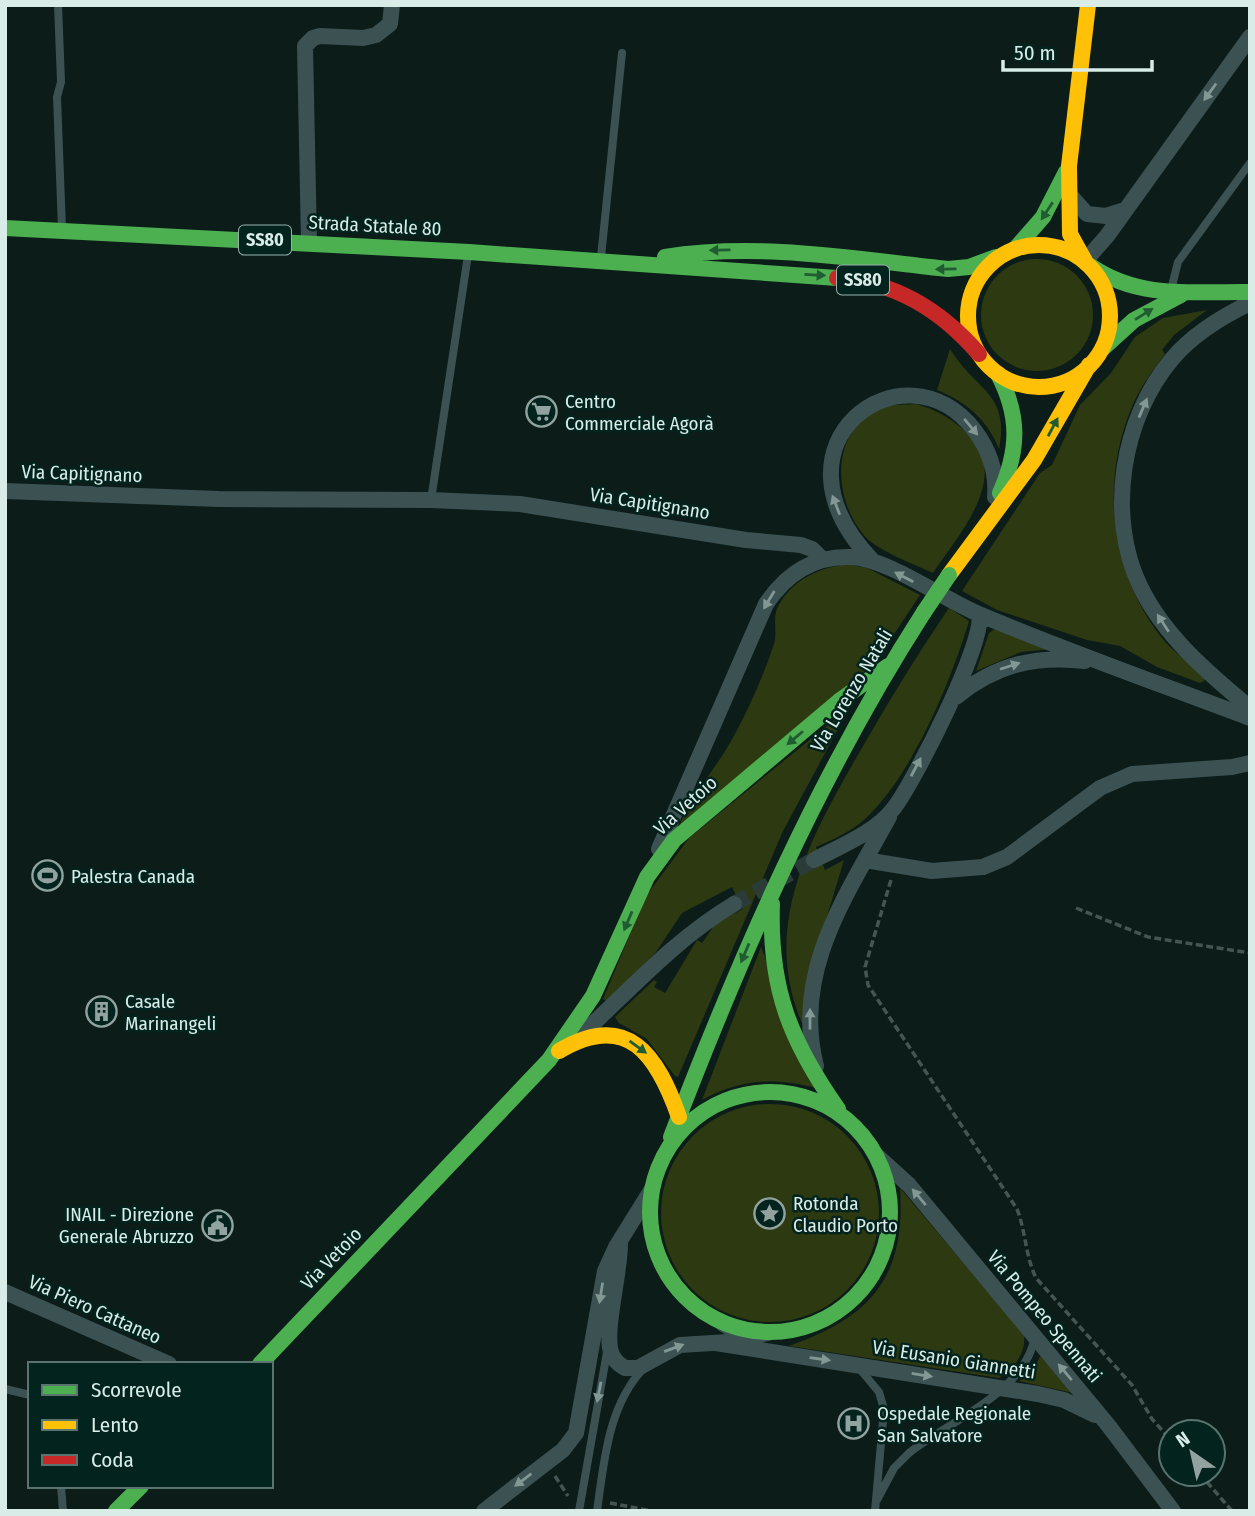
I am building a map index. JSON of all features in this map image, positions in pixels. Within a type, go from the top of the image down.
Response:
[{"type":"street","points":[[309,242],[305,46],[313,38],[320,36],[376,35],[390,24],[392,5]]},
{"type":"street","points":[[1088,5],[1069,166],[1072,240],[1085,261],[1250,37]]},
{"type":"street","points":[[1013,249],[1049,208],[1069,166]]},
{"type":"street","points":[[1069,194],[1087,214],[1106,216],[1125,210]]},
{"type":"street","name":"Strada Statale 80","points":[[5,228],[309,242],[831,276],[882,284],[912,296],[941,314],[979,354]]},
{"type":"street","name":"SS80","points":[[1195,292],[1151,309],[1126,326],[1089,365],[1070,379],[1043,387],[1019,384],[998,374],[979,354],[968,324],[971,293],[985,269],[1013,249],[1032,245],[1054,246],[1085,261],[1100,274],[1125,285],[1171,292],[1195,292],[1250,292]]},
{"type":"street","name":"Strada Statale 80","points":[[608,260],[651,259],[704,250],[771,250],[837,255],[909,267],[948,270],[976,265],[1013,249]]},
{"type":"street","name":"SS80","points":[[1085,261],[1101,281],[1109,305],[1108,330],[1101,350]]},
{"type":"street","points":[[1250,303],[1201,332],[1172,359],[1147,399],[1126,462],[1124,527],[1136,576],[1167,631],[1250,708]]},
{"type":"street","name":"Via Lorenzo Natali","points":[[663,1158],[819,787],[888,666],[949,575],[1034,460],[1089,365]]},
{"type":"street","name":"Via Lorenzo Natali","points":[[987,523],[1009,470],[1017,434],[1015,412],[998,374]]},
{"type":"street","points":[[873,561],[848,532],[831,495],[828,476],[831,457],[846,426],[878,401],[913,396],[931,399],[961,415],[989,454],[996,488],[994,507]]},
{"type":"street","name":"Via Capitignano","points":[[5,491],[219,499],[431,500],[520,504],[746,540],[801,545],[812,549],[822,559],[851,557],[873,561],[979,614],[1250,718]]},
{"type":"street","points":[[647,877],[766,604],[788,577],[822,559]]},
{"type":"street","points":[[821,1086],[810,1035],[810,991],[815,968],[835,916],[967,667],[981,626],[979,614]]},
{"type":"street","points":[[951,701],[976,681],[1002,668],[1028,660],[1055,657],[1108,663]]},
{"type":"street","name":"Via Vetoio","points":[[262,1362],[549,1060],[583,1013],[602,979],[647,877],[674,840],[839,701],[888,666]]},
{"type":"street","points":[[1200,699],[1215,692],[1210,672]]},
{"type":"street","points":[[865,860],[932,871],[983,867],[1007,857],[1100,788],[1132,774],[1232,767],[1250,763]]},
{"type":"street","points":[[814,860],[866,831],[894,808]]},
{"type":"street","name":"Via Lorenzo Natali","points":[[773,891],[770,954],[776,994],[792,1036],[821,1086],[844,1117]]},
{"type":"street","points":[[574,1041],[670,949],[734,904]]},
{"type":"street","name":"Via Vetoio","points":[[549,1060],[574,1041],[605,1033],[635,1044],[661,1072],[678,1117]]},
{"type":"street","points":[[484,1511],[563,1450],[580,1422],[605,1271],[620,1240],[652,1189],[663,1158],[686,1127],[701,1114],[717,1104],[754,1093],[773,1092],[811,1099],[844,1117],[868,1141],[885,1175],[891,1216],[886,1247],[873,1275],[846,1306],[828,1318],[789,1331],[768,1333],[749,1339],[680,1345],[639,1368],[625,1368],[614,1358],[609,1342],[621,1262],[620,1240]]},
{"type":"street","name":"Via Pompeo Spennati","points":[[877,1156],[909,1185],[1035,1336],[1108,1425],[1173,1511]]},
{"type":"street","points":[[652,1189],[652,1235],[664,1268],[684,1296],[722,1323],[768,1333]]},
{"type":"street","name":"Via Piero Cattaneo","points":[[5,1292],[164,1362]]},
{"type":"street","name":"Via Eusanio Giannetti","points":[[722,1323],[749,1339],[786,1354]]},
{"type":"street","name":"Via Eusanio Giannetti","points":[[716,1343],[1005,1388],[1063,1400],[1089,1411],[1108,1425]]},
{"type":"street","points":[[116,1511],[139,1488]]},
{"type":"lane","points":[[58,5],[61,82],[57,97],[62,230]]},
{"type":"lane","points":[[608,260],[622,54]]},
{"type":"lane","points":[[1171,292],[1178,262],[1250,163]]},
{"type":"lane","points":[[431,500],[469,252]]},
{"type":"lane","points":[[877,1500],[894,1468],[909,1453],[1005,1388],[1023,1371],[1031,1357],[1035,1336]]},
{"type":"lane","points":[[579,1511],[609,1342]]},
{"type":"lane","points":[[597,1511],[614,1420],[628,1388],[651,1361]]},
{"type":"lane","points":[[855,1364],[873,1383],[884,1409],[875,1511]]},
{"type":"lane","points":[[5,1389],[28,1395]]},
{"type":"lane","points":[[61,1488],[63,1511]]},
{"type":"path","points":[[896,865],[865,967],[868,985],[1017,1209],[1023,1224],[1027,1260],[1036,1278],[1132,1385],[1157,1425]]},
{"type":"path","points":[[1076,908],[1148,937],[1250,953]]},
{"type":"path","points":[[1212,1488],[1232,1511]]},
{"type":"green space","points":[[1037,259],[1058,263],[1076,276],[1089,294],[1093,315],[1089,336],[1076,354],[1058,367],[1037,371],[1016,367],[998,354],[985,336],[981,315],[985,294],[998,276],[1016,263]]},
{"type":"green space","points":[[1207,310],[1174,335],[1162,350],[1165,354],[1134,402],[1121,438],[1114,497],[1121,556],[1131,585],[1144,612],[1161,637],[1205,676],[1200,683],[1157,667],[1120,646],[1087,640],[997,610],[962,591],[1040,473],[1052,465],[1080,405],[1111,373],[1135,337],[1163,318]]},
{"type":"green space","points":[[950,349],[995,404],[1000,416],[999,449],[982,420],[957,400],[937,390]]},
{"type":"green space","points":[[916,404],[941,414],[963,429],[978,446],[984,464],[984,483],[978,502],[969,521],[933,573],[876,546],[863,534],[846,501],[842,482],[845,446],[866,417],[884,407]]},
{"type":"green space","points":[[847,564],[867,568],[920,595],[875,663],[679,826],[691,802],[728,746],[751,701],[774,644],[776,613],[780,603],[793,587],[809,576],[827,568]]},
{"type":"green space","points":[[949,608],[969,621],[941,697],[915,752],[884,799],[862,822],[816,847],[825,870],[844,860],[804,993],[804,1028],[791,991],[787,956],[788,920],[796,886],[808,852],[840,786],[891,698]]},
{"type":"green space","points":[[996,628],[1052,649],[1021,652],[976,671],[989,633]]},
{"type":"green space","points":[[850,707],[783,831],[678,1077],[675,1076],[647,1039],[619,1023],[615,1017],[654,980],[657,982],[654,987],[665,993],[697,940],[702,943],[716,923],[743,909],[732,887],[682,913],[656,952],[612,999],[606,1001],[603,999],[646,896],[689,838]]},
{"type":"green space","points":[[761,947],[816,1088],[786,1082],[758,1082],[730,1088],[702,1100]]},
{"type":"green space","name":"Rotonda Claudio Porto","points":[[781,1104],[812,1112],[831,1122],[847,1136],[861,1152],[871,1171],[879,1213],[871,1255],[861,1274],[847,1290],[831,1304],[812,1314],[781,1322],[759,1322],[728,1314],[709,1304],[679,1274],[669,1255],[663,1234],[661,1202],[669,1171],[679,1152],[709,1122],[728,1112],[749,1106]]},
{"type":"green space","points":[[900,1188],[1024,1335],[1018,1360],[999,1378],[789,1346],[842,1322],[862,1307],[877,1290],[889,1269],[897,1246]]},
{"type":"green space","points":[[1041,1354],[1073,1393],[1019,1381],[1035,1367]]},
{"type":"tunnel","points":[[734,904],[814,860]]},
{"type":"traffic: fast","points":[[1015,249],[1043,217],[1066,172]]},
{"type":"traffic: fast","points":[[5,228],[469,252],[837,278]]},
{"type":"traffic: fast","points":[[665,257],[736,251],[771,252],[948,269],[969,267],[996,257]]},
{"type":"traffic: fast","points":[[1092,267],[1129,285],[1149,289],[1168,292],[1250,292]]},
{"type":"traffic: fast","points":[[1102,349],[1134,320],[1181,295]]},
{"type":"traffic: fast","points":[[998,374],[1010,404],[1014,433],[1011,462],[1000,493]]},
{"type":"traffic: fast","points":[[924,612],[949,575]]},
{"type":"traffic: fast","points":[[671,1137],[725,1001],[784,868],[850,738],[924,612]]},
{"type":"traffic: fast","points":[[262,1362],[549,1060],[593,996],[647,877],[674,840],[839,701],[888,666]]},
{"type":"traffic: fast","points":[[772,904],[774,962],[786,1012],[807,1060],[838,1109]]},
{"type":"traffic: fast","points":[[758,1092],[782,1092],[827,1106],[855,1127],[870,1145],[881,1166],[888,1189],[890,1212],[888,1235],[881,1258],[870,1279],[855,1297],[827,1318],[805,1327],[782,1332],[758,1332],[713,1318],[694,1305],[677,1288],[664,1269],[655,1247],[650,1224],[650,1200],[664,1155],[677,1136],[694,1119],[713,1106],[735,1097],[758,1092]]},
{"type":"traffic: fast","points":[[116,1511],[139,1488]]},
{"type":"traffic: slow","points":[[1085,261],[1070,234],[1069,166],[1088,5]]},
{"type":"traffic: slow","points":[[1039,245],[1066,250],[1089,266],[1105,289],[1110,316],[1105,343],[1089,366],[1066,382],[1039,387],[1012,382],[989,366],[973,343],[968,316],[973,289],[989,266],[1012,250],[1039,245]]},
{"type":"traffic: slow","points":[[949,575],[1034,460],[1089,365]]},
{"type":"traffic: slow","points":[[559,1051],[583,1040],[604,1035],[637,1045],[661,1075],[679,1117]]},
{"type":"traffic: jam","points":[[837,278],[879,285],[916,301],[949,324],[979,354]]},
{"type":"place","name":"Centro Commerciale Agorà","points":[[542,412]]},
{"type":"place","name":"Palestra Canada","points":[[48,876]]},
{"type":"place","name":"Casale Marinangeli","points":[[102,1012]]},
{"type":"place","name":"Rotonda Claudio Porto","points":[[770,1214]]},
{"type":"place","name":"INAIL - Direzione Generale Abruzzo","points":[[217,1225]]},
{"type":"place","name":"Ospedale Regionale San Salvatore","points":[[854,1424]]}]
